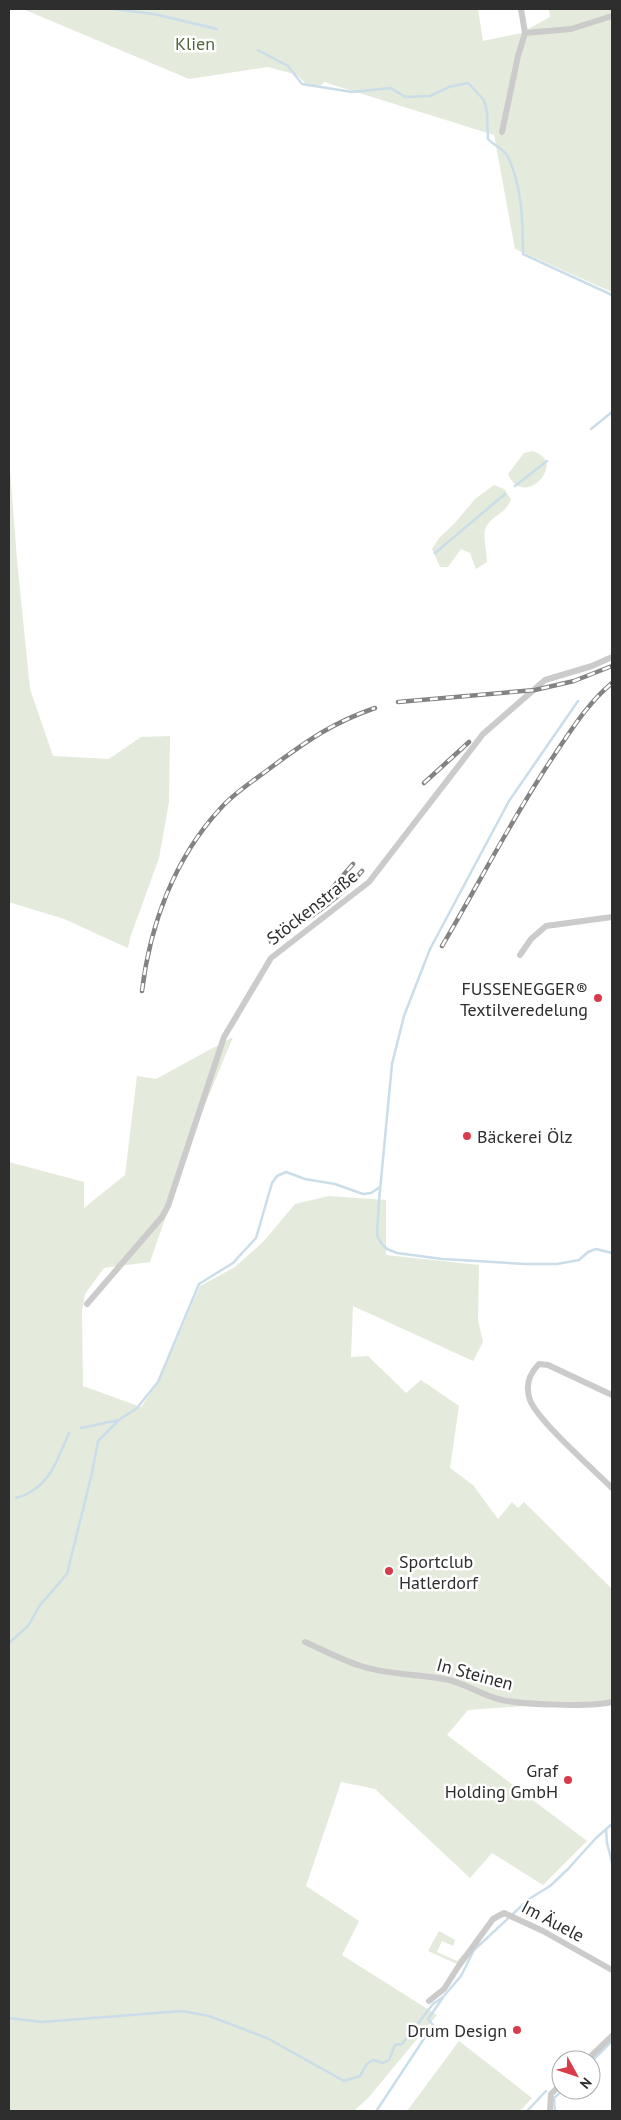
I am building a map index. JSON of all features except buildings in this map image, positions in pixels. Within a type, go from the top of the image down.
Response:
[{"type":"street","points":[[502,132],[516,64],[525,33],[521,9]]},
{"type":"street","points":[[525,33],[571,29],[612,16]]},
{"type":"street","name":"Stöckenstraße","points":[[87,1304],[162,1217],[168,1206],[224,1037],[271,958],[369,882],[483,734],[494,723],[545,680],[592,666],[612,657]]},
{"type":"street","points":[[520,955],[530,939],[546,926],[612,917]]},
{"type":"street","points":[[612,1395],[548,1365],[538,1364],[529,1379],[530,1402],[552,1430],[612,1488]]},
{"type":"street","name":"In Steinen","points":[[304,1642],[361,1666],[444,1679],[499,1699],[563,1704],[602,1704],[612,1702]]},
{"type":"street","name":"Im Äuele","points":[[428,2001],[444,1989],[493,1919],[499,1914],[506,1913],[518,1918],[612,1970]]},
{"type":"street","points":[[597,2050],[612,2036]]},
{"type":"street","points":[[550,2111],[551,2094]]},
{"type":"green space","name":"Klien","points":[[23,9],[478,9],[483,41],[521,33],[550,17],[549,9],[612,9],[612,292],[515,249],[494,135],[324,82],[322,85],[309,87],[297,75],[268,67],[189,79]]},
{"type":"green space","points":[[533,451],[543,457],[546,463],[546,470],[536,483],[529,487],[521,487],[514,483],[508,474],[524,453]]},
{"type":"green space","points":[[9,456],[30,689],[53,756],[109,759],[141,737],[170,736],[169,802],[159,858],[128,948],[64,919],[9,902]]},
{"type":"green space","points":[[494,485],[504,489],[511,499],[506,508],[490,521],[485,530],[487,562],[476,569],[470,553],[461,549],[448,567],[440,567],[432,549],[439,538],[455,523],[475,499]]},
{"type":"green space","points":[[233,1037],[204,1107],[150,1262],[104,1268],[85,1294],[82,1311],[83,1386],[141,1407],[159,1382],[200,1286],[235,1267],[264,1241],[295,1204],[329,1196],[386,1200],[386,1255],[479,1265],[478,1320],[483,1342],[473,1361],[353,1306],[351,1357],[368,1356],[406,1393],[421,1380],[459,1406],[450,1468],[473,1485],[498,1519],[512,1502],[518,1508],[524,1502],[612,1589],[612,1700],[468,1710],[447,1735],[587,1841],[543,1885],[492,1853],[470,1878],[375,1789],[341,1782],[306,1886],[359,1921],[342,1955],[437,2015],[356,2111],[9,2111],[9,1162],[84,1182],[84,1208],[125,1175],[137,1076],[156,1079]]},
{"type":"green space","points":[[439,1931],[455,1940],[453,1946],[442,1941],[437,1952],[457,1961],[466,1951],[457,1964],[428,1951]]},
{"type":"green space","points":[[459,2041],[532,2098],[520,2111],[407,2111]]},
{"type":"waterway","points":[[113,9],[154,14],[217,29]]},
{"type":"waterway","points":[[258,50],[288,66],[302,84],[352,92],[391,88],[405,97],[430,96],[449,87],[468,83],[484,100],[487,112],[488,139],[506,154],[513,168],[521,204],[523,254],[612,295]]},
{"type":"waterway","points":[[591,429],[612,412]]},
{"type":"waterway","points":[[515,486],[547,461]]},
{"type":"waterway","points":[[435,553],[505,494]]},
{"type":"waterway","points":[[578,701],[509,801],[430,949],[404,1016],[392,1064],[377,1235],[387,1249],[397,1253],[442,1259],[557,1264],[579,1260],[588,1252],[596,1249],[612,1253]]},
{"type":"waterway","points":[[9,1643],[28,1626],[40,1605],[67,1574],[98,1441],[119,1420],[137,1408],[158,1382],[199,1284],[233,1263],[256,1238],[272,1183],[277,1176],[286,1172],[305,1179],[335,1184],[363,1194],[371,1193],[380,1187]]},
{"type":"waterway","points":[[81,1428],[119,1420]]},
{"type":"waterway","points":[[16,1498],[27,1494],[44,1481],[55,1464],[69,1433]]},
{"type":"waterway","points":[[9,2018],[42,2022],[182,2011],[209,2016],[267,2038],[344,2081],[360,2076],[367,2064],[373,2060],[383,2063],[389,2060],[395,2045],[402,2044],[433,2004],[443,1997],[461,1976],[474,1950],[529,1899],[550,1886],[612,1824]]},
{"type":"waterway","points":[[606,1829],[607,1843],[612,1862]]},
{"type":"waterway","points":[[377,2110],[433,2025],[428,2019],[442,1999]]},
{"type":"waterway","points":[[601,2052],[612,2041]]},
{"type":"waterway","points":[[527,2111],[546,2091]]},
{"type":"waterway","points":[[554,2100],[555,2111]]},
{"type":"railway","points":[[398,702],[535,690],[574,681],[612,666]]},
{"type":"railway","points":[[442,946],[540,777],[581,717],[595,699],[612,683]]},
{"type":"railway","points":[[142,991],[151,942],[167,894],[177,871],[204,828],[232,797],[298,748],[322,732],[347,719],[375,708]]},
{"type":"railway","points":[[424,783],[469,742]]},
{"type":"railway","points":[[302,916],[326,895],[353,864]]},
{"type":"railway","points":[[271,942],[308,919],[330,902],[352,883],[362,871]]},
{"type":"place","name":"FUSSENEGGER® Textilveredelung","points":[[598,998]]},
{"type":"place","name":"Bäckerei Ölz","points":[[467,1136]]},
{"type":"place","name":"Sportclub Hatlerdorf","points":[[389,1571]]},
{"type":"place","name":"Graf Holding GmbH","points":[[568,1780]]},
{"type":"place","name":"Drum Design","points":[[517,2030]]}]
